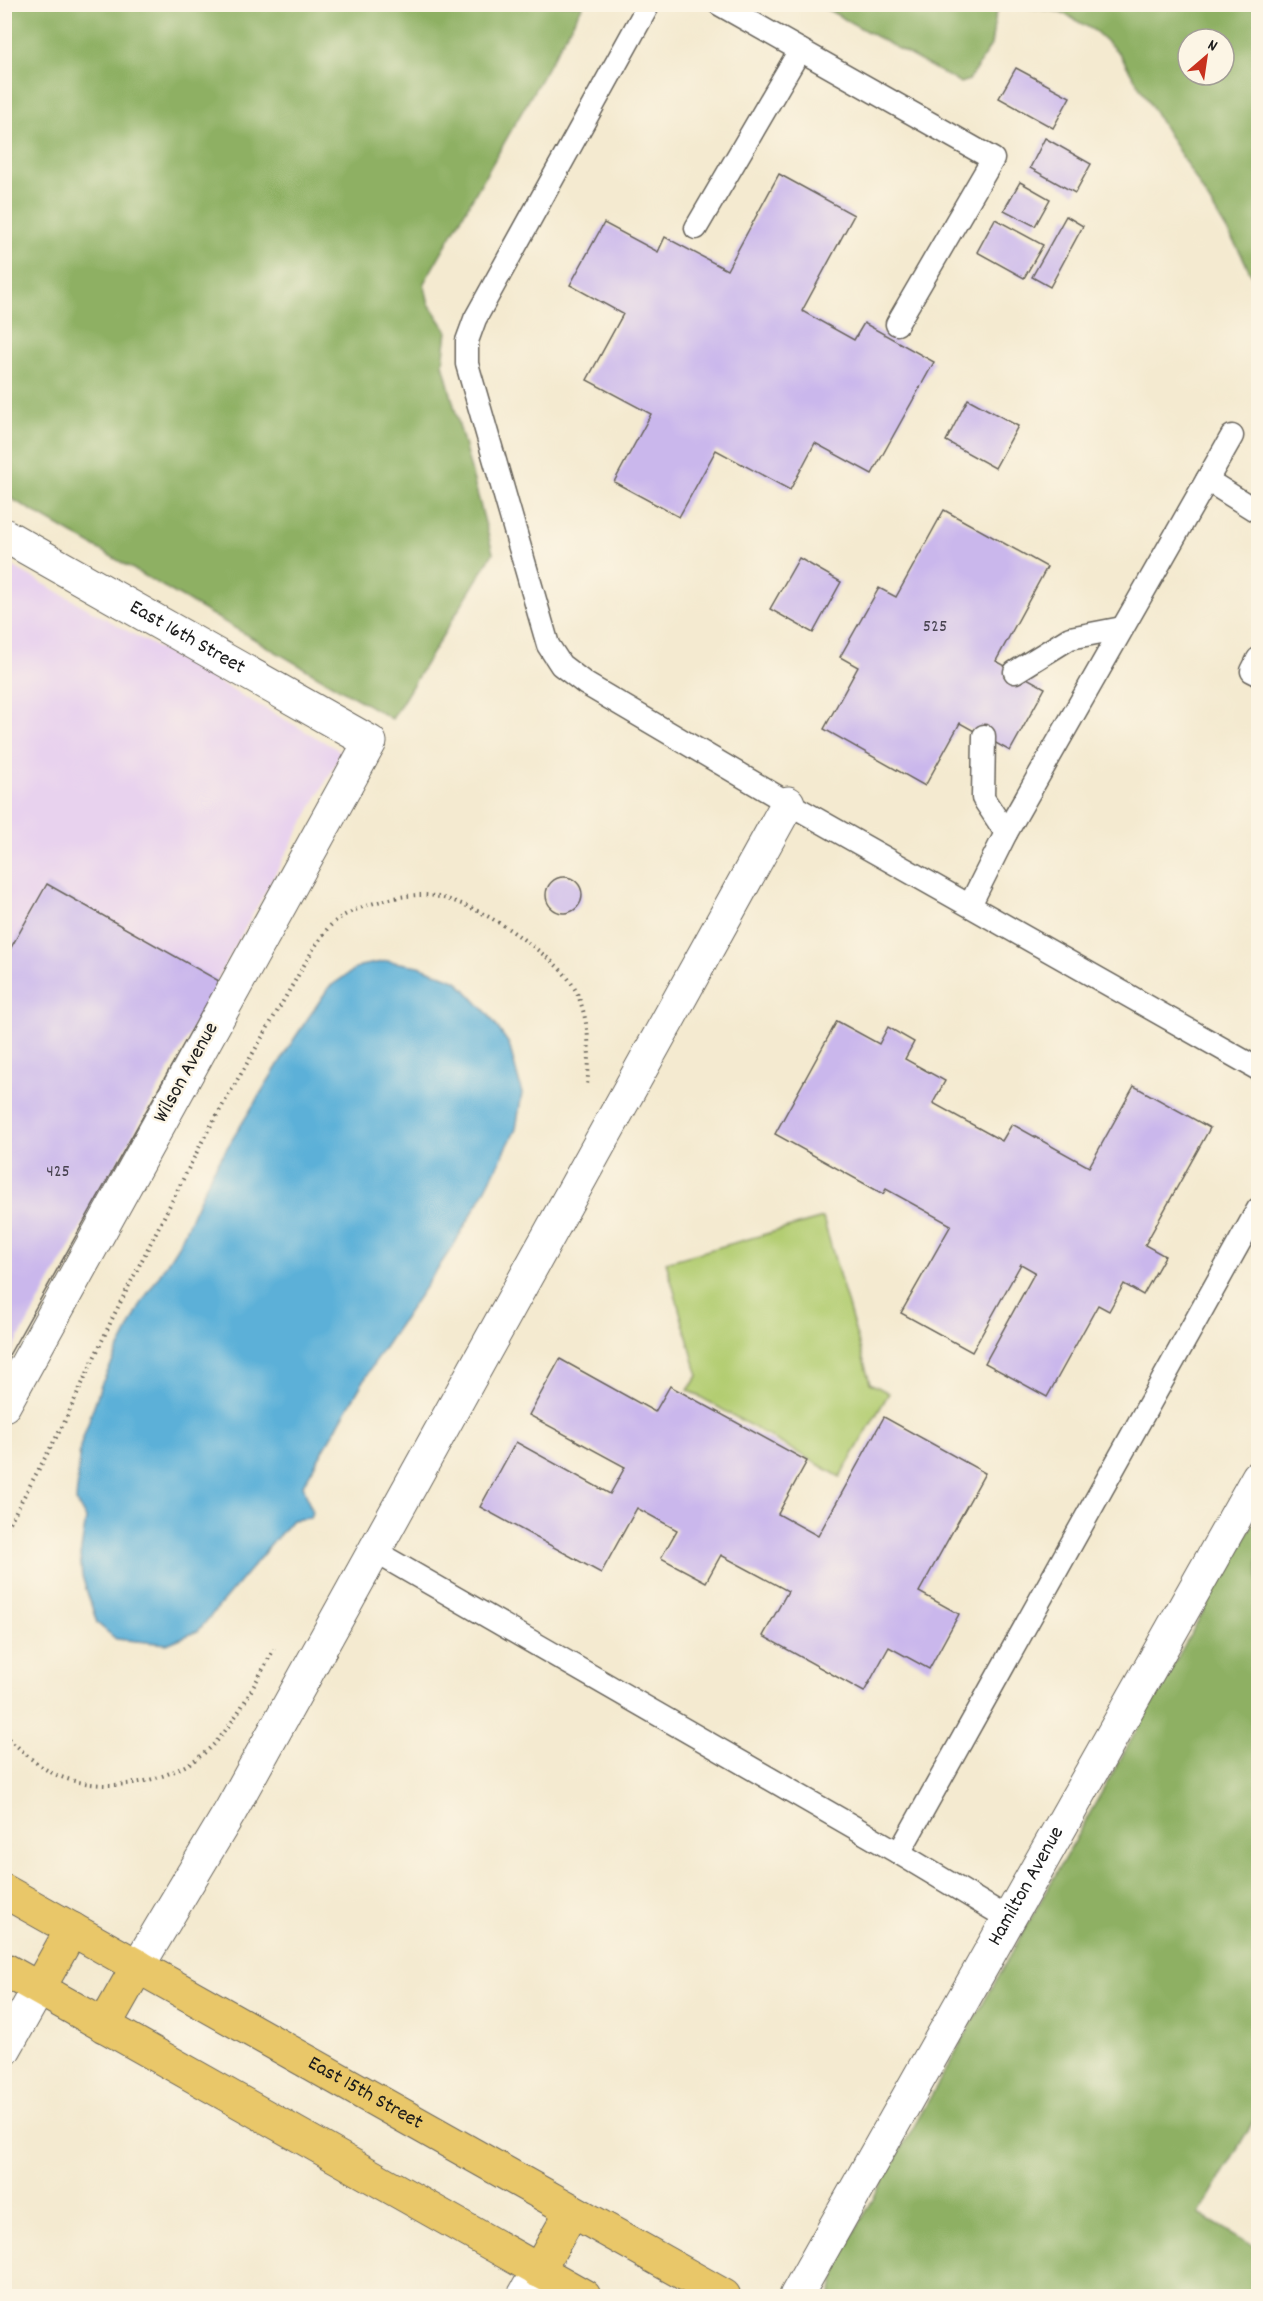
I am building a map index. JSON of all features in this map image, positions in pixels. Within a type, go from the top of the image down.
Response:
[{"type":"main road","name":"East 15th Street","points":[[4,1891],[724,2296]]},
{"type":"main road","points":[[39,1988],[72,1929]]},
{"type":"main road","points":[[104,2026],[138,1966]]},
{"type":"main road","points":[[4,1969],[104,2026],[531,2284],[584,2296]]},
{"type":"main road","points":[[531,2284],[572,2211]]},
{"type":"street","name":"East 16th Street","points":[[4,535],[370,742]]},
{"type":"street","name":"Wilson Avenue","points":[[4,1405],[370,742]]},
{"type":"street","points":[[138,1966],[231,1810],[788,803]]},
{"type":"street","name":"Hamilton Avenue","points":[[796,2296],[1258,1477]]},
{"type":"street","points":[[4,2050],[39,1988]]},
{"type":"lane","points":[[649,4],[475,319],[467,340],[467,364],[548,645],[561,665],[586,684],[788,803],[1258,1069]]},
{"type":"lane","points":[[720,4],[993,159],[897,324]]},
{"type":"lane","points":[[696,228],[800,50]]},
{"type":"lane","points":[[970,905],[1006,833],[1232,436]]},
{"type":"lane","points":[[1207,480],[1258,512]]},
{"type":"lane","points":[[1016,672],[1071,638],[1122,628]]},
{"type":"lane","points":[[1258,658],[1252,671],[1258,674]]},
{"type":"lane","points":[[984,736],[983,798],[1006,833]]},
{"type":"lane","points":[[899,1853],[1258,1209]]},
{"type":"lane","points":[[374,1551],[899,1853],[1009,1919]]},
{"type":"path","points":[[4,1533],[64,1423],[124,1296],[216,1114],[308,958],[331,924],[358,909],[390,898],[432,896],[474,909],[521,938],[558,966],[575,988],[586,1017],[589,1070],[586,1094]]},
{"type":"path","points":[[4,1734],[29,1757],[58,1776],[92,1783],[121,1785],[156,1778],[189,1762],[214,1744],[230,1725],[279,1641]]},
{"type":"shaded area","points":[[5,562],[342,752],[5,1364]]},
{"type":"green space","points":[[5,4],[583,5],[424,283],[429,304],[447,331],[443,364],[493,553],[392,719],[5,495]]},
{"type":"green space","points":[[1004,4],[996,13],[991,45],[969,80],[960,83],[819,5]]},
{"type":"green space","points":[[1011,5],[1258,5],[1258,288],[1240,252],[1119,53],[1095,31],[1061,12]]},
{"type":"green space","points":[[823,1218],[870,1383],[889,1393],[840,1477],[688,1390],[698,1376],[666,1262]]},
{"type":"green space","points":[[1258,1514],[1258,2113],[1199,2214],[1258,2249],[1258,2296],[830,2296],[840,2258]]},
{"type":"water","points":[[387,961],[419,966],[457,981],[488,1014],[509,1044],[522,1093],[516,1129],[455,1243],[377,1358],[303,1485],[312,1512],[310,1518],[292,1520],[198,1631],[167,1644],[116,1639],[97,1623],[82,1576],[80,1556],[86,1519],[76,1501],[80,1447],[101,1385],[142,1302],[179,1244],[212,1172],[329,987],[360,966]]},
{"type":"building","points":[[1016,68],[1070,97],[1053,128],[999,98]]},
{"type":"building","points":[[1045,138],[1091,164],[1075,193],[1030,168]]},
{"type":"building","points":[[779,174],[854,215],[802,311],[854,340],[864,323],[934,362],[872,474],[815,443],[790,490],[716,450],[679,517],[614,482],[651,414],[587,380],[623,314],[570,285],[604,223],[658,252],[665,237],[727,270]]},
{"type":"building","points":[[1020,182],[1050,199],[1035,226],[1004,210]]},
{"type":"building","points":[[1066,216],[1083,226],[1050,287],[1032,277]]},
{"type":"building","points":[[995,219],[1043,245],[1024,278],[977,252]]},
{"type":"building","points":[[968,399],[1018,426],[995,468],[946,441]]},
{"type":"building","points":[[944,510],[1047,567],[996,661],[1045,688],[1010,751],[960,723],[925,786],[824,729],[858,667],[840,657],[879,588],[896,597]]},
{"type":"building","points":[[799,558],[841,582],[813,633],[770,609]]},
{"type":"building","points":[[564,877],[577,882],[582,895],[577,908],[564,913],[551,908],[546,895],[551,882]]},
{"type":"building","points":[[47,884],[219,981],[4,1364],[4,960]]},
{"type":"building","points":[[837,1021],[879,1044],[888,1027],[914,1042],[905,1059],[945,1081],[933,1103],[1002,1141],[1012,1124],[1089,1167],[1134,1086],[1210,1128],[1145,1245],[1165,1256],[1143,1295],[1124,1284],[1109,1311],[1098,1305],[1047,1397],[985,1363],[1035,1272],[1021,1264],[972,1352],[901,1313],[951,1225],[886,1189],[883,1194],[775,1134]]},
{"type":"building","points":[[560,1359],[655,1412],[670,1386],[807,1461],[778,1514],[818,1536],[884,1417],[985,1473],[919,1592],[959,1614],[929,1669],[889,1647],[864,1692],[763,1636],[788,1591],[721,1555],[706,1582],[661,1558],[677,1530],[637,1508],[601,1573],[480,1507],[516,1442],[610,1494],[625,1467],[529,1415]]}]
